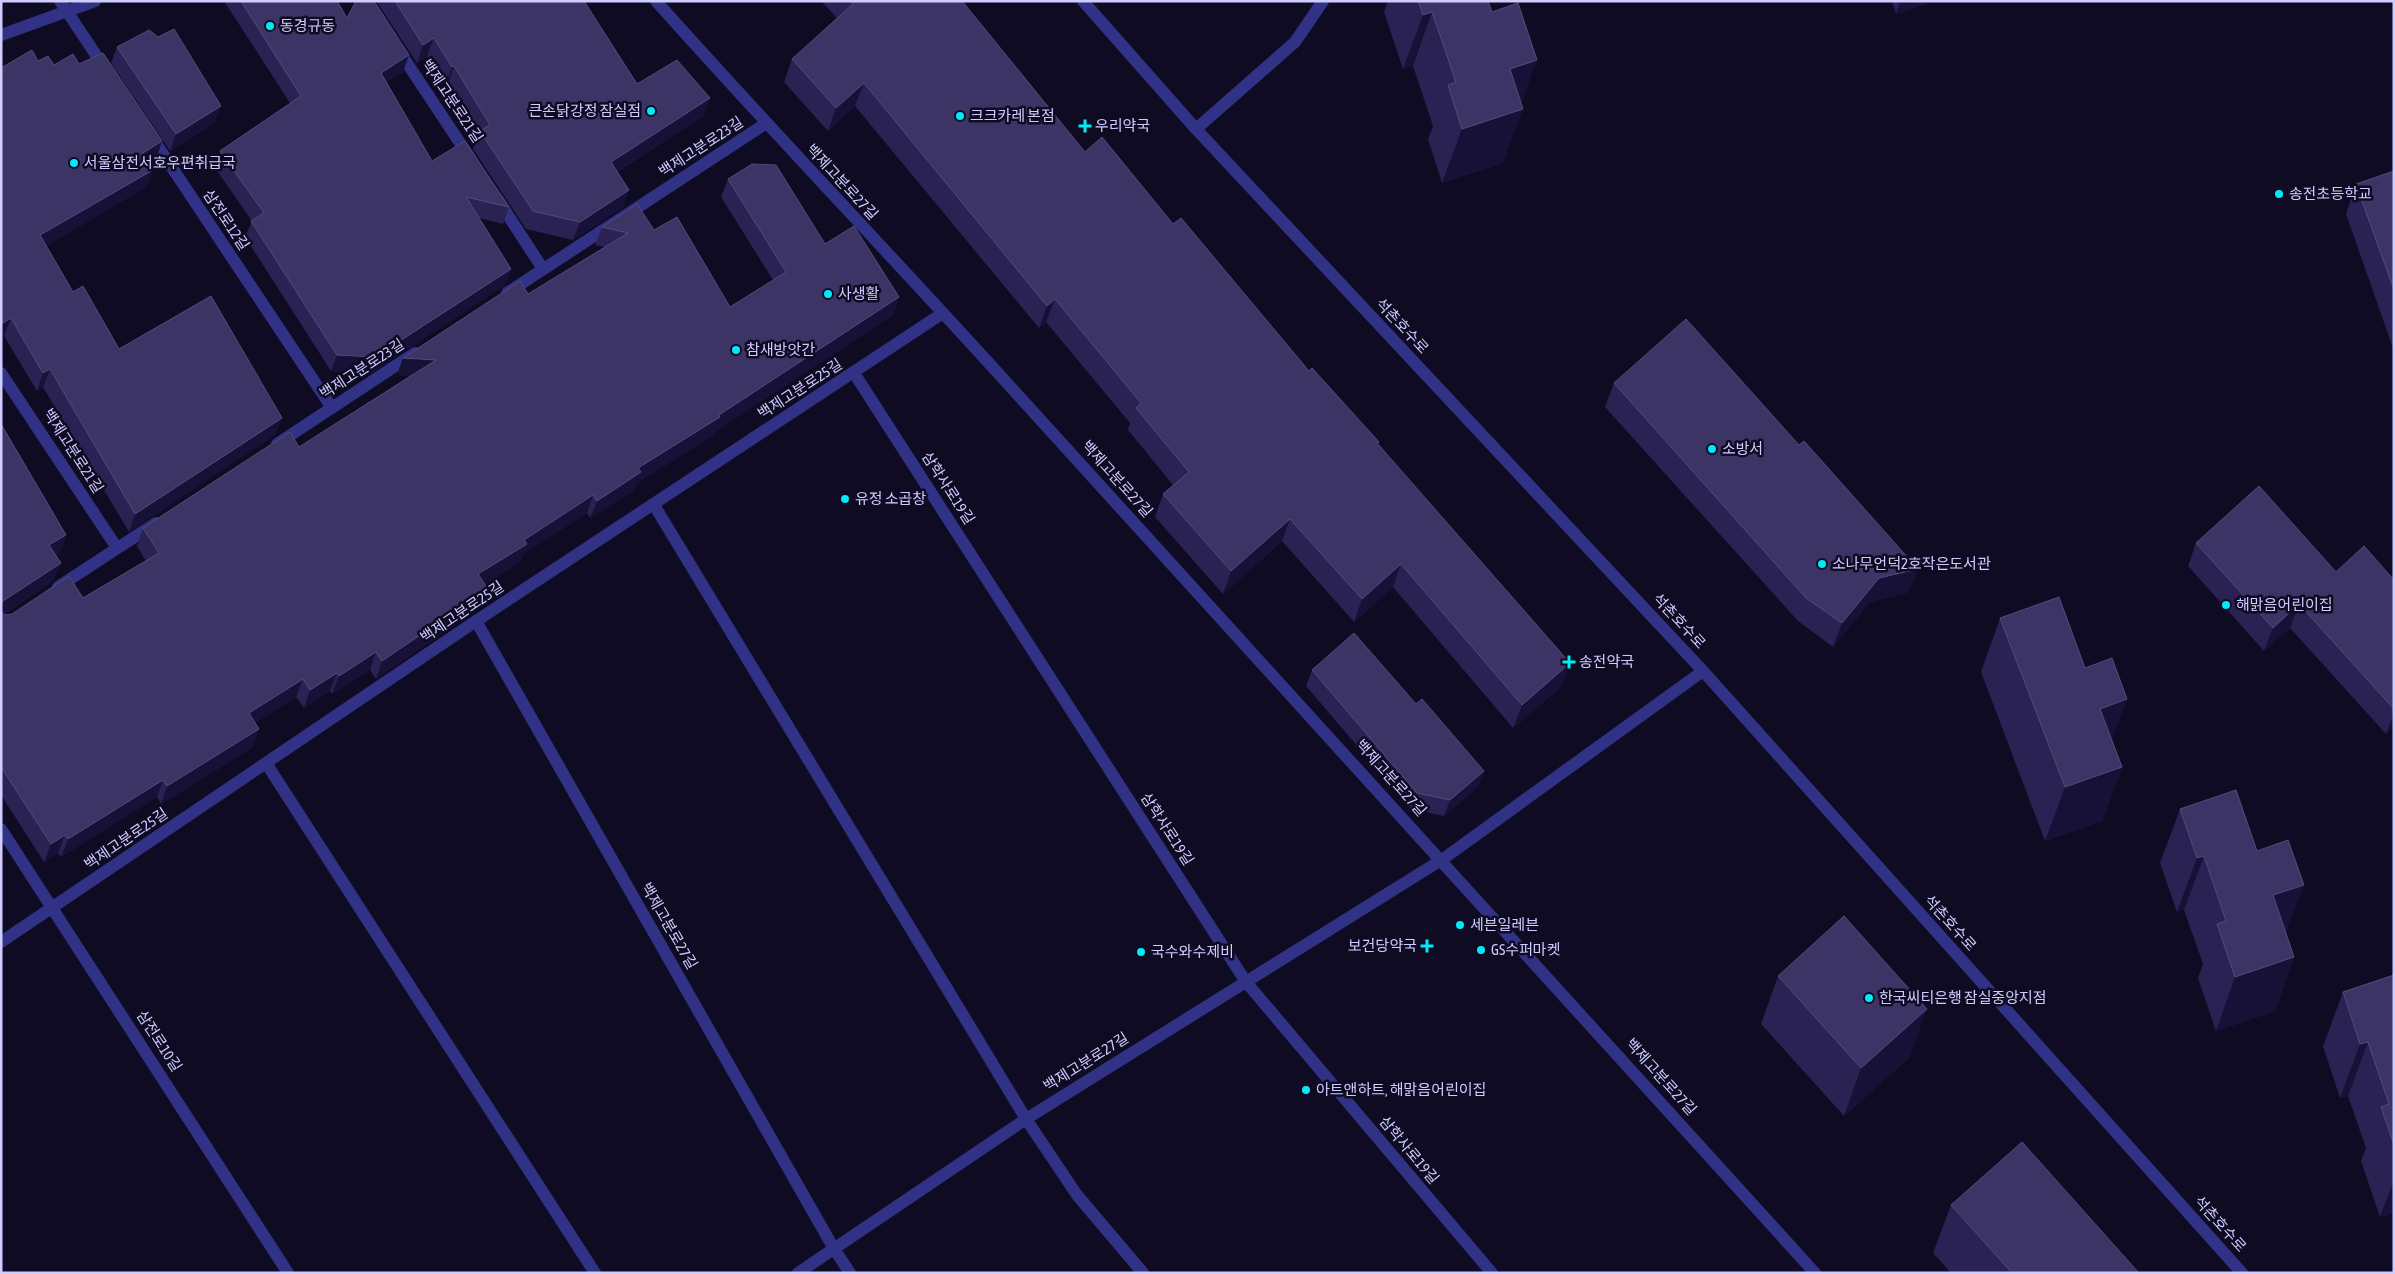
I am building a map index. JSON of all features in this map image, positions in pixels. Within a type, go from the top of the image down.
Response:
[{"type":"street","points":[[1,35],[63,6],[95,1]]},
{"type":"street","points":[[656,1],[765,124]]},
{"type":"street","name":"석촌호수로","points":[[1083,1],[1196,129],[1704,671],[2242,1273]]},
{"type":"street","points":[[1196,129],[1295,42],[1323,1]]},
{"type":"street","points":[[63,6],[111,77]]},
{"type":"street","name":"백제고분로21길","points":[[388,34],[479,172]]},
{"type":"street","name":"백제고분로23길","points":[[495,301],[765,124]]},
{"type":"street","name":"백제고분로27길","points":[[765,124],[943,313],[1443,859],[1815,1273]]},
{"type":"street","name":"삼전로12길","points":[[144,126],[332,408]]},
{"type":"street","points":[[490,188],[544,269]]},
{"type":"street","name":"백제고분로25길","points":[[1,942],[54,908],[476,621],[943,313]]},
{"type":"street","name":"백제고분로23길","points":[[266,451],[430,344]]},
{"type":"street","name":"백제고분로21길","points":[[1,373],[117,548]]},
{"type":"street","name":"삼학사로19길","points":[[854,373],[1246,982],[1492,1273]]},
{"type":"street","points":[[654,505],[1026,1119],[1077,1195],[1143,1273]]},
{"type":"street","points":[[51,592],[167,516]]},
{"type":"street","name":"백제고분로27길","points":[[476,621],[833,1248],[850,1273]]},
{"type":"street","name":"백제고분로27길","points":[[798,1273],[1026,1119],[1443,859],[1704,671]]},
{"type":"street","points":[[266,763],[595,1273]]},
{"type":"street","name":"삼전로10길","points":[[1,828],[288,1273]]},
{"type":"building","points":[[241,1],[337,1],[347,18],[356,1],[374,1],[409,55],[381,73],[432,161],[465,141],[509,207],[466,197],[511,269],[375,357],[337,355],[251,221],[264,213],[220,151],[301,96]]},
{"type":"building","points":[[395,1],[584,1],[637,84],[677,60],[710,98],[611,162],[629,190],[580,222],[533,211],[480,131],[490,125],[454,66],[452,67],[434,38],[423,45]]},
{"type":"building","points":[[850,1],[962,1],[1085,152],[1102,137],[1173,224],[1181,218],[1309,371],[1312,368],[1379,442],[1377,443],[1570,663],[1522,705],[1401,564],[1362,599],[1290,519],[1231,571],[1163,494],[1189,472],[1136,408],[1141,403],[1055,299],[1047,306],[864,83],[836,108],[792,59],[853,4]]},
{"type":"building","points":[[1418,1],[1488,1],[1492,12],[1518,3],[1537,60],[1510,69],[1523,109],[1462,129],[1448,85],[1456,82],[1432,12],[1423,15]]},
{"type":"building","points":[[174,29],[221,106],[176,134],[117,47],[149,30],[158,37]]},
{"type":"building","points":[[32,50],[38,61],[48,56],[54,65],[73,54],[79,64],[103,53],[162,141],[143,153],[153,170],[40,235],[73,292],[83,286],[119,349],[211,296],[282,418],[135,514],[50,369],[43,373],[11,318],[1,324],[1,68]]},
{"type":"building","points":[[752,164],[776,165],[825,244],[854,226],[899,297],[719,415],[720,417],[638,468],[641,472],[597,501],[593,495],[524,540],[527,544],[478,574],[488,589],[382,661],[376,652],[339,676],[337,673],[310,690],[303,679],[249,713],[259,729],[167,786],[163,780],[68,839],[65,835],[51,844],[1,767],[1,611],[4,615],[12,614],[69,576],[83,598],[159,553],[143,528],[290,432],[299,447],[436,360],[403,358],[520,281],[528,294],[628,233],[602,227],[637,204],[654,230],[677,217],[730,307],[786,272],[728,179]]},
{"type":"building","points":[[2394,171],[2394,290],[2356,184]]},
{"type":"building","points":[[1686,319],[1799,445],[1804,441],[1918,569],[1879,578],[1842,623],[1806,598],[1614,383]]},
{"type":"building","points":[[1,424],[66,535],[49,545],[61,563],[1,604]]},
{"type":"building","points":[[2259,486],[2336,572],[2364,546],[2394,580],[2394,709],[2299,604],[2273,628],[2196,543]]},
{"type":"building","points":[[2059,597],[2085,668],[2112,658],[2127,699],[2100,709],[2122,767],[2065,787],[2000,618]]},
{"type":"building","points":[[1354,633],[1416,704],[1422,699],[1484,771],[1450,800],[1417,793],[1312,670]]},
{"type":"building","points":[[2236,790],[2257,851],[2288,840],[2304,885],[2273,895],[2294,957],[2235,977],[2217,924],[2226,921],[2204,856],[2197,858],[2180,809]]},
{"type":"building","points":[[1844,916],[1927,1009],[1861,1068],[1778,976]]},
{"type":"building","points":[[2394,975],[2394,1145],[2381,1107],[2389,1104],[2368,1042],[2360,1044],[2343,992]]},
{"type":"building","points":[[2022,1142],[2139,1273],[2012,1273],[1951,1205]]},
{"type":"place","name":"동경규동","points":[[270,26]]},
{"type":"place","name":"큰손닭강정 잠실점","points":[[651,111]]},
{"type":"place","name":"크크카레 본점","points":[[960,116]]},
{"type":"place","name":"우리약국","points":[[1085,126]]},
{"type":"place","name":"서울삼전서호우편취급국","points":[[74,163]]},
{"type":"place","name":"송전초등학교","points":[[2279,194]]},
{"type":"place","name":"사생활","points":[[828,294]]},
{"type":"place","name":"참새방앗간","points":[[736,350]]},
{"type":"place","name":"소방서","points":[[1712,449]]},
{"type":"place","name":"유정 소곱창","points":[[845,499]]},
{"type":"place","name":"소나무언덕2호작은도서관","points":[[1822,564]]},
{"type":"place","name":"해맑음어린이집","points":[[2226,605]]},
{"type":"place","name":"송전약국","points":[[1569,662]]},
{"type":"place","name":"세븐일레븐","points":[[1460,925]]},
{"type":"place","name":"보건당약국","points":[[1427,946]]},
{"type":"place","name":"GS수퍼마켓","points":[[1481,950]]},
{"type":"place","name":"국수와수제비","points":[[1141,952]]},
{"type":"place","name":"한국씨티은행 잠실중앙지점","points":[[1869,998]]},
{"type":"place","name":"아트앤하트, 해맑음어린이집","points":[[1306,1090]]}]
